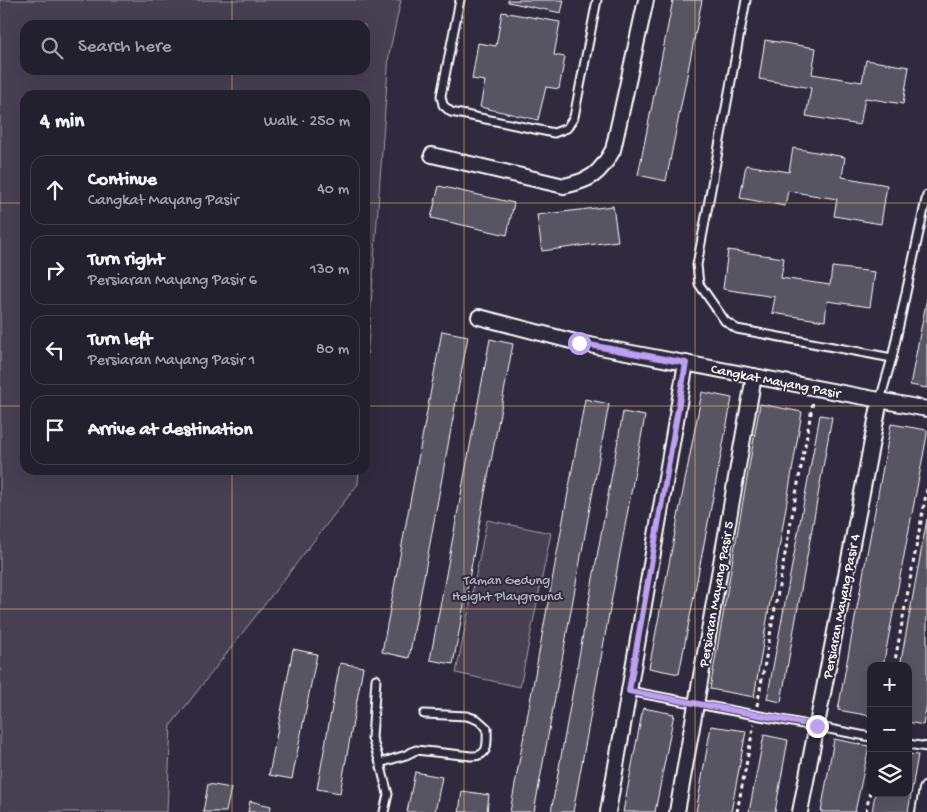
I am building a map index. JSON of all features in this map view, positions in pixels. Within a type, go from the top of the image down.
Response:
[{"type":"street","points":[[432,155],[564,186],[593,176],[604,166],[613,150],[646,0]]},
{"type":"street","name":"Cangkat Mayang Pasir","points":[[480,316],[579,343],[927,409]]},
{"type":"street","points":[[608,812],[686,363]]},
{"type":"street","name":"Persiaran Mayang Pasir 5","points":[[677,812],[754,376]]},
{"type":"street","name":"Persiaran Mayang Pasir 4","points":[[800,812],[880,400]]},
{"type":"street","points":[[923,812],[927,790]]},
{"type":"lane","points":[[460,0],[441,96],[443,105],[451,112],[554,133],[567,128],[574,116],[597,0]]},
{"type":"lane","points":[[746,0],[697,265],[699,284],[725,321],[737,329],[892,358]]},
{"type":"lane","points":[[880,400],[892,358],[927,195]]},
{"type":"lane","points":[[376,679],[372,738],[388,794],[384,812]]},
{"type":"lane","points":[[629,691],[867,736]]},
{"type":"lane","points":[[380,763],[416,750],[479,757],[484,753],[487,746],[487,728],[478,720],[467,716],[424,714]]},
{"type":"lane","points":[[912,745],[927,747]]},
{"type":"path","points":[[737,812],[816,388]]},
{"type":"path","points":[[895,662],[927,489]]},
{"type":"path","points":[[866,812],[869,797]]},
{"type":"green space","points":[[0,0],[401,0],[389,54],[370,319],[370,90],[20,90],[20,475],[359,475],[358,484],[171,725],[167,812],[0,812]]},
{"type":"green space","name":"Taman Gedung Height Playground","points":[[487,520],[551,533],[520,687],[456,673]]},
{"type":"building","points":[[508,0],[564,0],[561,13],[508,2]]},
{"type":"building","points":[[673,0],[702,0],[666,181],[638,175]]},
{"type":"building","points":[[502,12],[560,22],[554,55],[565,57],[559,89],[546,87],[538,120],[480,107],[485,81],[472,79],[478,43],[496,46]]},
{"type":"building","points":[[765,40],[816,48],[812,74],[862,82],[866,60],[909,67],[903,104],[865,98],[860,125],[806,116],[811,88],[759,79]]},
{"type":"building","points":[[793,148],[845,157],[842,177],[887,185],[881,224],[834,216],[837,199],[788,191],[785,206],[740,198],[746,165],[789,172]]},
{"type":"building","points":[[439,186],[514,203],[507,235],[431,218]]},
{"type":"building","points":[[613,206],[618,241],[542,251],[537,215]]},
{"type":"building","points":[[728,250],[784,258],[781,278],[830,285],[832,267],[875,272],[870,307],[827,301],[825,321],[772,313],[775,297],[723,289]]},
{"type":"building","points":[[927,298],[927,388],[910,385]]},
{"type":"building","points":[[442,331],[468,336],[409,658],[382,652]]},
{"type":"building","points":[[490,339],[513,344],[453,664],[430,660]]},
{"type":"building","points":[[702,392],[732,398],[679,674],[649,668]]},
{"type":"building","points":[[585,399],[609,404],[534,812],[510,812]]},
{"type":"building","points":[[760,404],[802,412],[754,697],[710,689]]},
{"type":"building","points":[[623,412],[645,416],[573,812],[551,812]]},
{"type":"building","points":[[820,415],[832,417],[781,702],[767,699]]},
{"type":"building","points":[[891,424],[927,430],[884,662],[867,662],[867,715],[838,710]]},
{"type":"building","points":[[927,519],[927,703],[923,725],[912,723],[912,662],[901,662]]},
{"type":"building","points":[[293,649],[317,654],[292,779],[269,775]]},
{"type":"building","points":[[340,663],[363,667],[340,793],[317,789]]},
{"type":"building","points":[[643,708],[674,714],[655,812],[623,812]]},
{"type":"building","points":[[711,726],[746,731],[731,812],[696,812]]},
{"type":"building","points":[[764,735],[788,740],[775,812],[749,812]]},
{"type":"building","points":[[834,739],[867,746],[867,755],[855,812],[821,812]]},
{"type":"building","points":[[912,754],[918,755],[912,789]]},
{"type":"building","points":[[415,772],[442,777],[435,812],[407,812]]},
{"type":"building","points":[[208,784],[231,788],[226,812],[203,812]]},
{"type":"building","points":[[462,791],[489,795],[487,812],[459,812]]},
{"type":"building","points":[[874,797],[911,797],[908,812],[872,812]]},
{"type":"building","points":[[250,801],[271,806],[270,812],[248,812]]},
{"type":"route","points":[[579,343],[686,363],[629,691],[817,726]]}]
